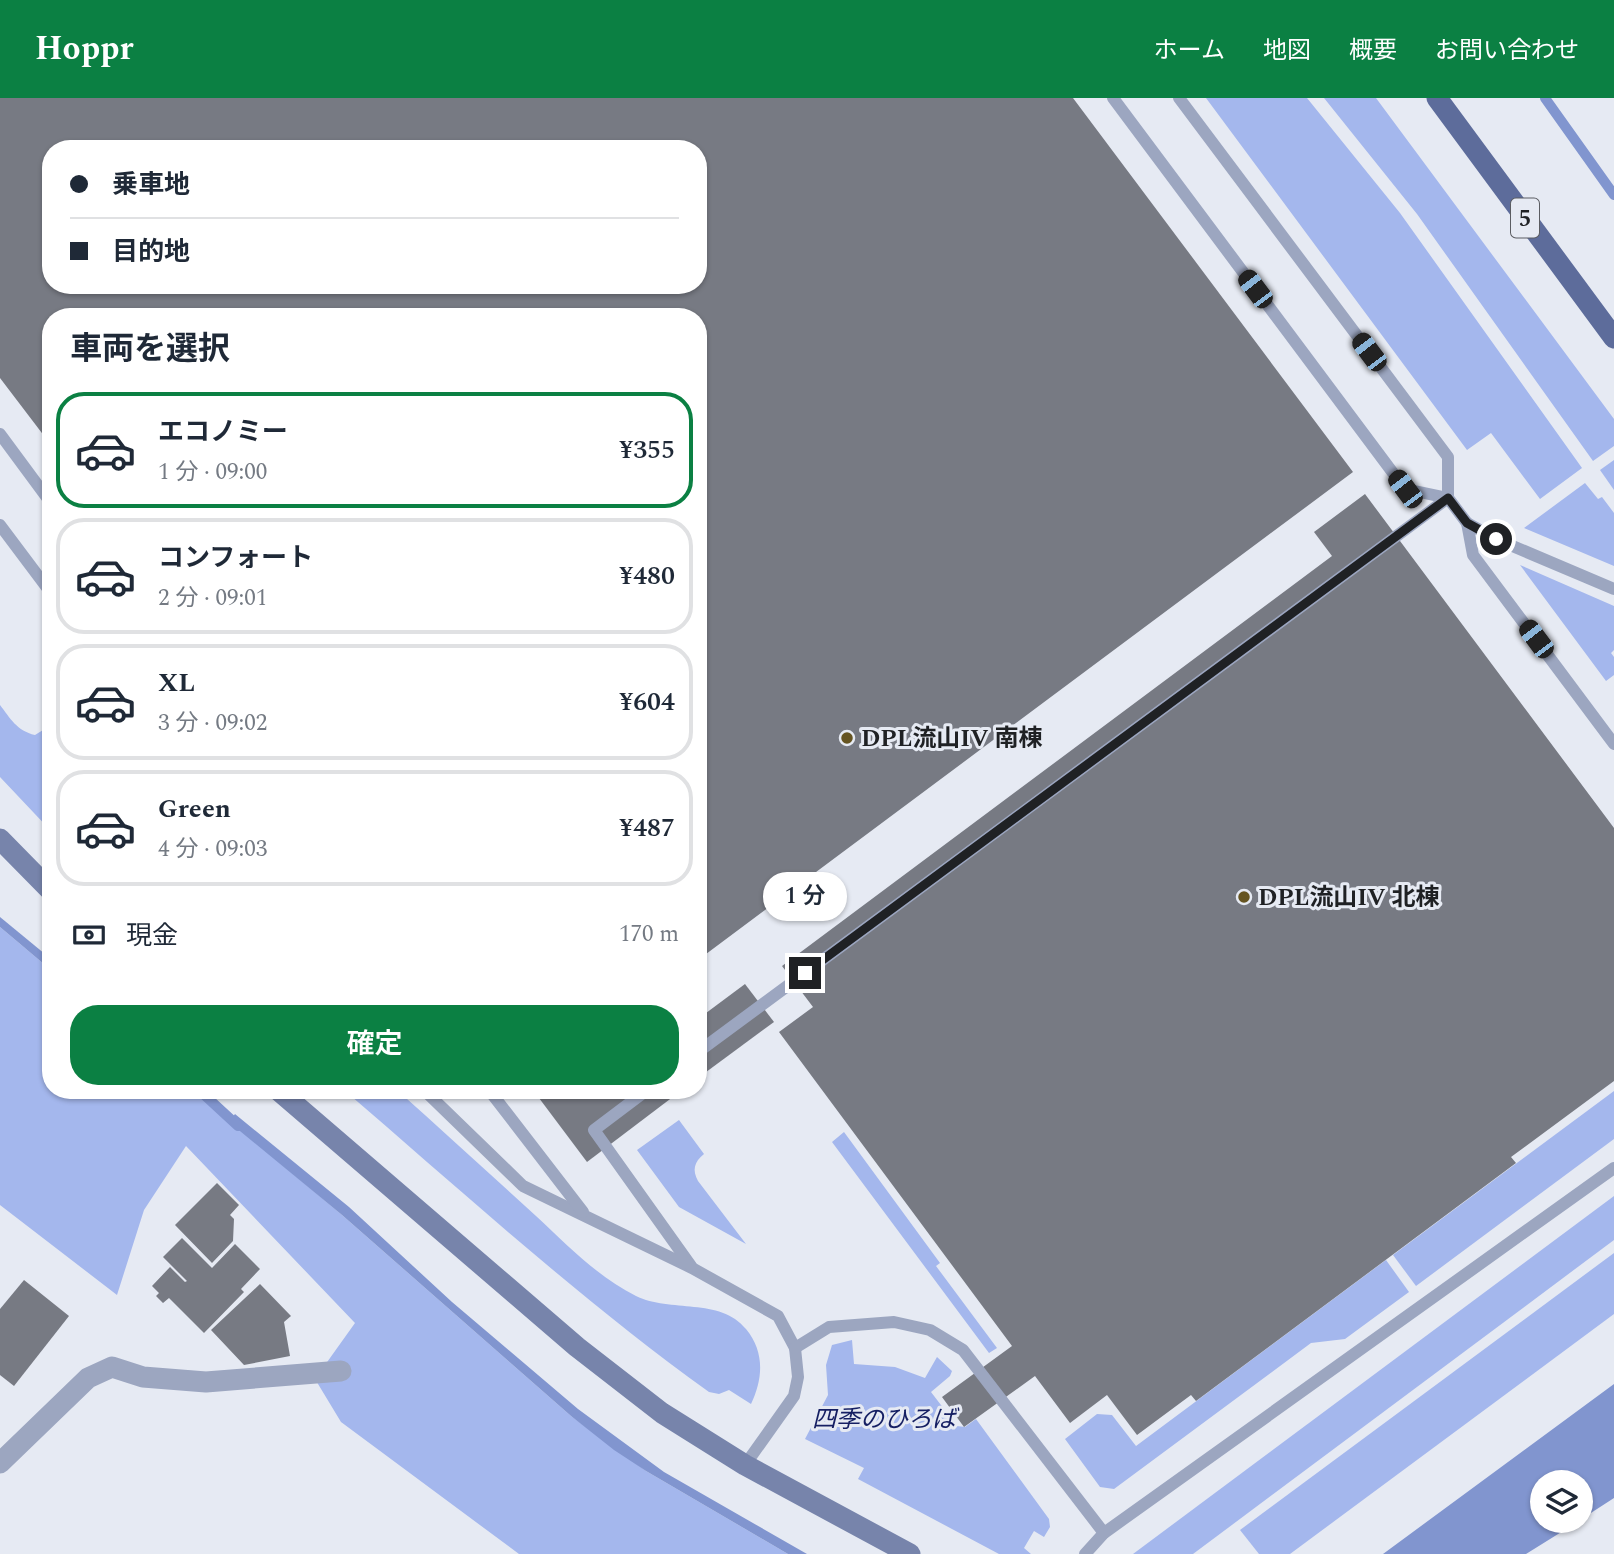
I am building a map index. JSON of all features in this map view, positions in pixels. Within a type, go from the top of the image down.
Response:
[{"type":"main road","name":"5","points":[[1437,98],[1614,338]]},
{"type":"street","points":[[0,839],[42,882]]},
{"type":"street","points":[[288,1099],[577,1347],[662,1413],[745,1465],[909,1554]]},
{"type":"street","points":[[0,1463],[88,1378],[113,1367],[144,1377],[206,1382],[341,1371]]},
{"type":"lane","points":[[1113,98],[1405,489],[1448,498]]},
{"type":"lane","points":[[1179,98],[1448,457],[1448,498],[1467,523],[1496,539],[1614,589]]},
{"type":"lane","points":[[0,434],[42,491]]},
{"type":"lane","points":[[707,1045],[1448,498]]},
{"type":"lane","points":[[1467,523],[1474,555],[1614,744]]},
{"type":"lane","points":[[0,525],[42,581]]},
{"type":"lane","points":[[433,1099],[523,1186],[692,1268],[778,1317],[795,1348],[798,1377],[794,1396],[745,1465]]},
{"type":"lane","points":[[496,1099],[585,1215]]},
{"type":"lane","points":[[636,1099],[594,1130],[692,1268]]},
{"type":"lane","points":[[1085,1554],[1104,1533],[1614,1168]]},
{"type":"lane","points":[[795,1348],[828,1327],[894,1322],[930,1330],[952,1343],[963,1350],[1104,1533]]},
{"type":"green space","points":[[1206,98],[1307,98],[1400,213],[1582,468],[1540,499],[1491,433],[1467,450]]},
{"type":"green space","points":[[1324,98],[1376,98],[1614,419],[1614,446],[1593,461],[1417,214]]},
{"type":"green space","points":[[1614,460],[1614,490],[1600,470]]},
{"type":"green space","points":[[1585,483],[1598,499],[1602,497],[1614,513],[1614,566],[1524,528]]},
{"type":"green space","points":[[1520,565],[1614,606],[1614,650],[1611,653],[1614,657],[1614,675],[1606,681]]},
{"type":"green space","points":[[0,705],[23,730],[35,735],[42,731],[42,821],[0,777]]},
{"type":"green space","points":[[0,927],[42,962],[42,1099],[204,1099],[342,1215],[571,1416],[646,1471],[788,1554],[519,1554],[341,1422],[315,1379],[355,1323],[186,1146],[144,1210],[117,1295],[0,1205]]},
{"type":"green space","points":[[1614,1091],[1614,1139],[1416,1286],[1393,1255]]},
{"type":"green space","points":[[354,1099],[407,1099],[583,1260],[622,1288],[649,1301],[709,1309],[735,1319],[752,1338],[759,1356],[760,1375],[751,1404],[729,1390],[719,1394],[709,1392],[661,1357],[524,1245]]},
{"type":"green space","points":[[679,1120],[704,1154],[695,1166],[698,1181],[746,1244],[679,1207],[637,1150]]},
{"type":"green space","points":[[844,1132],[940,1263],[936,1266],[997,1348],[989,1353],[832,1142]]},
{"type":"green space","points":[[1614,1196],[1614,1240],[1193,1554],[1133,1554]]},
{"type":"green space","points":[[1614,1253],[1614,1314],[1290,1554],[1259,1554],[1240,1530]]},
{"type":"green space","points":[[1386,1260],[1409,1292],[1345,1339],[1311,1343],[1114,1489],[1100,1487],[1065,1439],[1097,1414],[1112,1415],[1136,1446]]},
{"type":"green space","name":"四季のひろば","points":[[852,1340],[854,1364],[895,1367],[925,1378],[937,1357],[952,1371],[950,1376],[931,1392],[957,1426],[965,1427],[976,1419],[1049,1519],[1050,1527],[1044,1537],[1034,1531],[1024,1548],[1031,1554],[999,1554],[858,1479],[864,1468],[805,1439],[828,1395],[826,1365],[832,1345]]},
{"type":"shaded area","points":[[0,917],[42,952],[42,962],[0,927]]},
{"type":"shaded area","points":[[235,1114],[349,1207],[452,1302],[578,1409],[664,1472],[807,1554],[788,1554],[614,1450],[571,1416],[342,1215],[229,1122]]},
{"type":"shaded area","points":[[1614,1384],[1614,1498],[1593,1512],[1593,1470],[1530,1470],[1530,1533],[1560,1533],[1526,1554],[1383,1554]]},
{"type":"building","name":"DPL流山IV 南棟","points":[[0,98],[1073,98],[1353,472],[707,953],[707,308],[42,308],[42,433],[0,378]]},
{"type":"building","name":"DPL流山IV 北棟","points":[[1365,494],[1614,828],[1614,1081],[1511,1157],[1516,1163],[1196,1401],[1191,1395],[1137,1435],[1107,1395],[1070,1423],[1035,1376],[964,1427],[942,1397],[1012,1346],[779,1032],[813,1007],[782,966],[1332,556],[1314,532]]},
{"type":"building","points":[[745,984],[774,1022],[707,1071],[707,1012]]},
{"type":"building","points":[[540,1099],[670,1099],[587,1162]]},
{"type":"building","points":[[217,1183],[239,1205],[230,1215],[234,1219],[233,1241],[212,1263],[175,1225]]},
{"type":"building","points":[[182,1238],[212,1268],[235,1244],[260,1269],[241,1289],[244,1292],[204,1333],[169,1298],[163,1303],[152,1286],[170,1267],[187,1281],[163,1257]]},
{"type":"building","points":[[24,1280],[69,1316],[14,1386],[0,1375],[0,1309]]},
{"type":"building","points":[[260,1284],[291,1316],[284,1322],[290,1356],[244,1365],[211,1330]]},
{"type":"waterway","points":[[1545,98],[1614,195]]},
{"type":"waterway","points":[[209,1099],[238,1126]]},
{"type":"place","name":"DPL流山IV 南棟","points":[[847,738]]},
{"type":"place","name":"DPL流山IV 北棟","points":[[1244,897]]},
{"type":"route","points":[[805,973],[1448,498],[1467,523],[1496,539]]}]
